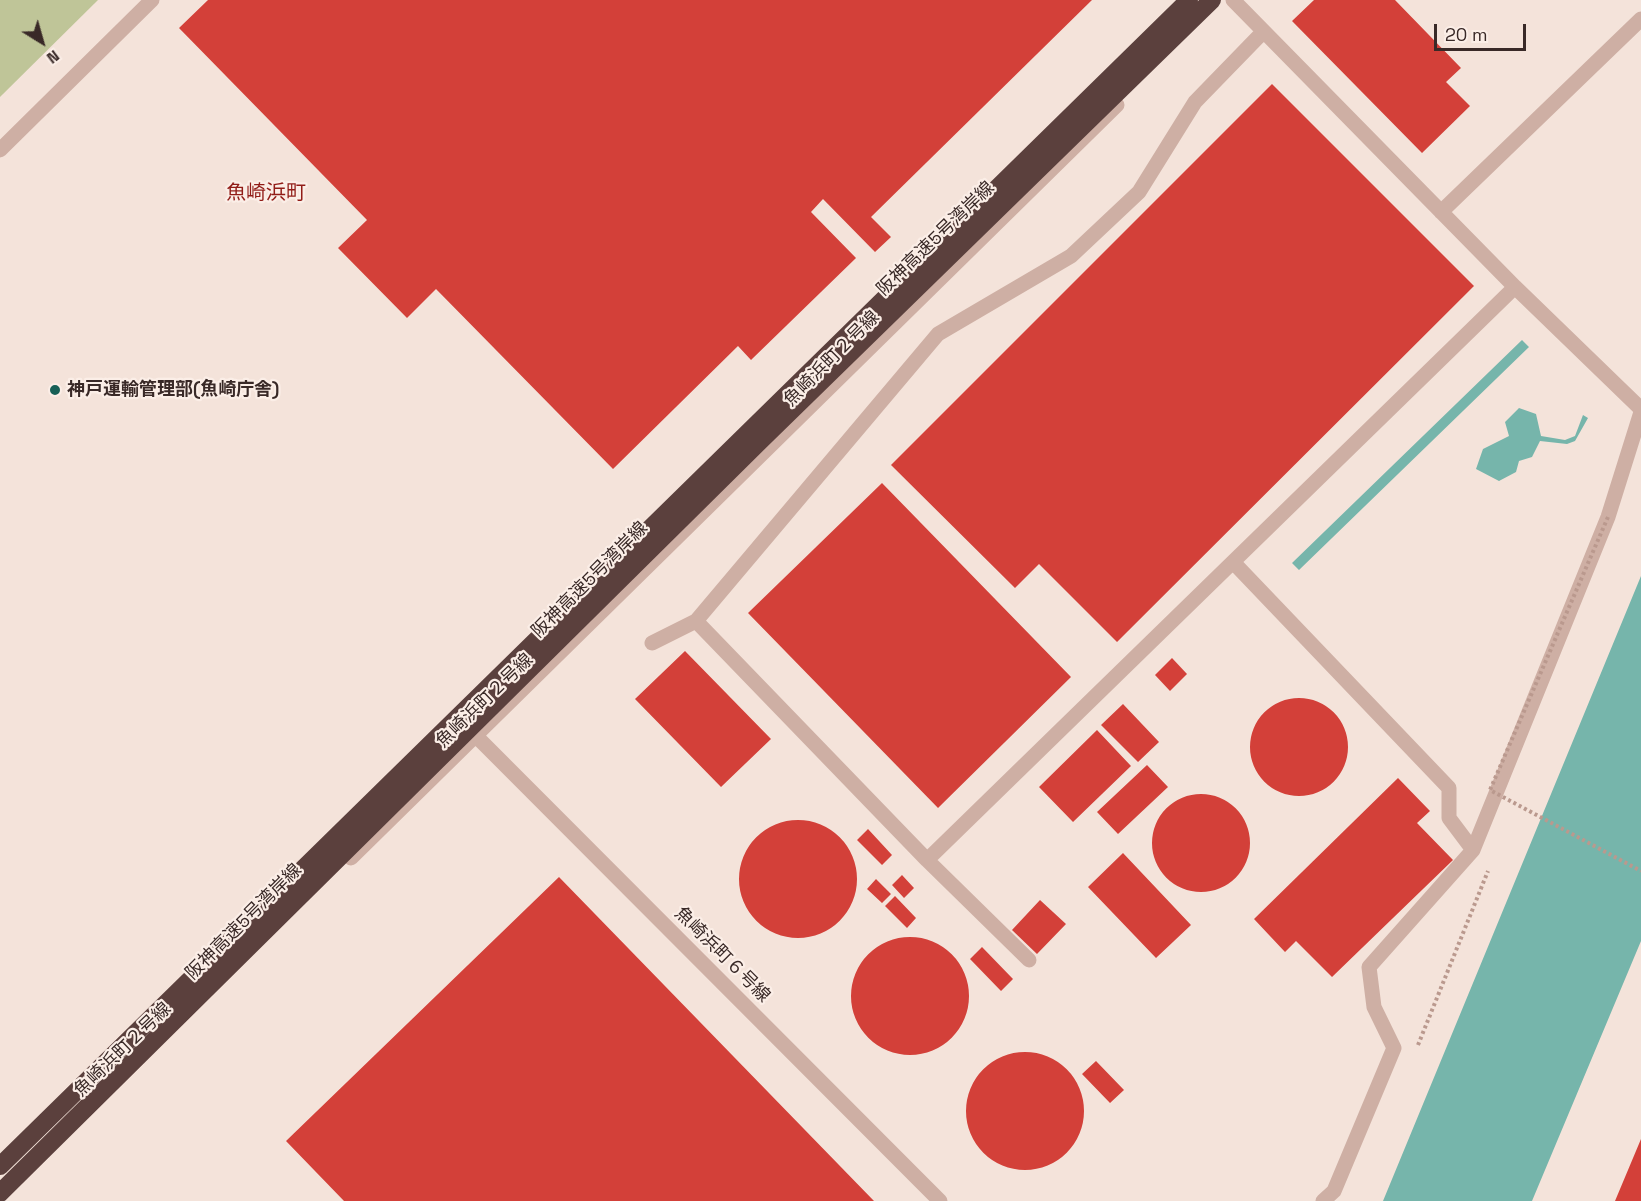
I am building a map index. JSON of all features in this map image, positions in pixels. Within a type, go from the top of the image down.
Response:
[{"type":"highway","name":"阪神高速5号湾岸線","points":[[0,1166],[1189,0]]},
{"type":"highway","name":"阪神高速5号湾岸線","points":[[0,1195],[751,450],[1212,0]]},
{"type":"street","points":[[0,150],[152,0]]},
{"type":"street","name":"魚崎浜町２号線","points":[[0,1195],[477,737],[1224,0]]},
{"type":"street","points":[[1233,0],[1515,287],[1641,410],[1608,517],[1473,850],[1369,967],[1374,1007],[1394,1048],[1334,1191],[1323,1201]]},
{"type":"street","points":[[1441,212],[1641,19]]},
{"type":"street","points":[[652,644],[696,621],[938,334],[1071,256],[1139,192],[1196,102],[1263,32]]},
{"type":"street","points":[[927,860],[1515,287]]},
{"type":"street","points":[[1233,562],[1449,788],[1449,818],[1473,850]]},
{"type":"street","points":[[696,621],[927,860],[1029,960]]},
{"type":"street","name":"魚崎浜町６号線","points":[[477,737],[940,1201]]},
{"type":"path","points":[[1608,517],[1490,790],[1641,871]]},
{"type":"green space","points":[[0,0],[98,0],[0,97]]},
{"type":"water","points":[[1522,340],[1529,347],[1299,570],[1292,563]]},
{"type":"water","points":[[1519,408],[1536,414],[1541,436],[1565,440],[1575,436],[1583,415],[1588,418],[1575,441],[1567,444],[1540,441],[1532,457],[1519,461],[1516,472],[1499,481],[1476,469],[1483,449],[1509,436],[1505,422]]},
{"type":"water","points":[[1641,576],[1641,941],[1532,1201],[1383,1201]]},
{"type":"building","points":[[208,0],[1092,0],[871,217],[891,237],[875,252],[823,199],[811,212],[856,258],[751,360],[738,346],[613,469],[436,289],[407,318],[338,248],[367,220],[179,28]]},
{"type":"building","points":[[1314,0],[1395,0],[1461,68],[1446,82],[1470,106],[1422,153],[1292,21]]},
{"type":"building","points":[[1272,84],[1474,286],[1117,642],[1039,564],[1015,588],[891,465]]},
{"type":"building","points":[[882,483],[1071,677],[938,808],[748,613]]},
{"type":"building","points":[[685,651],[771,739],[721,787],[635,699]]},
{"type":"building","points":[[1172,658],[1187,674],[1170,691],[1155,675]]},
{"type":"building","points":[[1299,698],[1318,702],[1334,712],[1344,728],[1348,747],[1344,766],[1334,782],[1318,792],[1299,796],[1280,792],[1264,782],[1254,766],[1250,747],[1254,728],[1264,712],[1280,702]]},
{"type":"building","points":[[1123,704],[1159,742],[1138,762],[1101,725]]},
{"type":"building","points":[[1097,730],[1131,766],[1073,822],[1039,787]]},
{"type":"building","points":[[1147,765],[1168,787],[1118,834],[1097,812]]},
{"type":"building","points":[[1398,778],[1430,811],[1417,823],[1453,860],[1332,977],[1296,941],[1285,952],[1254,919]]},
{"type":"building","points":[[1201,794],[1220,798],[1236,808],[1246,824],[1250,843],[1246,862],[1236,878],[1220,888],[1201,892],[1182,888],[1166,878],[1156,862],[1152,843],[1156,824],[1166,808],[1182,798]]},
{"type":"building","points":[[798,820],[821,825],[840,837],[852,856],[857,879],[852,902],[840,921],[821,933],[798,938],[775,933],[756,921],[744,902],[739,879],[744,856],[756,837],[775,825]]},
{"type":"building","points":[[868,829],[892,855],[882,865],[857,840]]},
{"type":"building","points":[[1123,853],[1191,925],[1156,958],[1088,887]]},
{"type":"building","points":[[902,875],[914,888],[904,898],[892,885]]},
{"type":"building","points":[[559,877],[874,1201],[344,1201],[286,1141]]},
{"type":"building","points":[[876,879],[891,894],[882,903],[867,889]]},
{"type":"building","points":[[895,896],[916,918],[907,928],[885,906]]},
{"type":"building","points":[[1040,900],[1066,924],[1037,954],[1012,930]]},
{"type":"building","points":[[910,937],[933,942],[952,954],[964,973],[969,996],[964,1019],[952,1038],[933,1050],[910,1055],[887,1050],[868,1038],[856,1019],[851,996],[856,973],[868,954],[887,942]]},
{"type":"building","points":[[982,947],[1013,979],[1001,991],[970,959]]},
{"type":"building","points":[[1025,1052],[1048,1057],[1067,1069],[1079,1088],[1084,1111],[1079,1134],[1067,1153],[1048,1165],[1025,1170],[1002,1165],[983,1153],[971,1134],[966,1111],[971,1088],[983,1069],[1002,1057]]},
{"type":"building","points":[[1096,1061],[1124,1090],[1110,1103],[1082,1074]]},
{"type":"building","points":[[1641,1139],[1641,1201],[1615,1201]]},
{"type":"place","name":"神戸運輸管理部(魚崎庁舎)","points":[[55,390]]},
{"type":"district","name":"魚崎浜町","points":[[266,194]]}]
